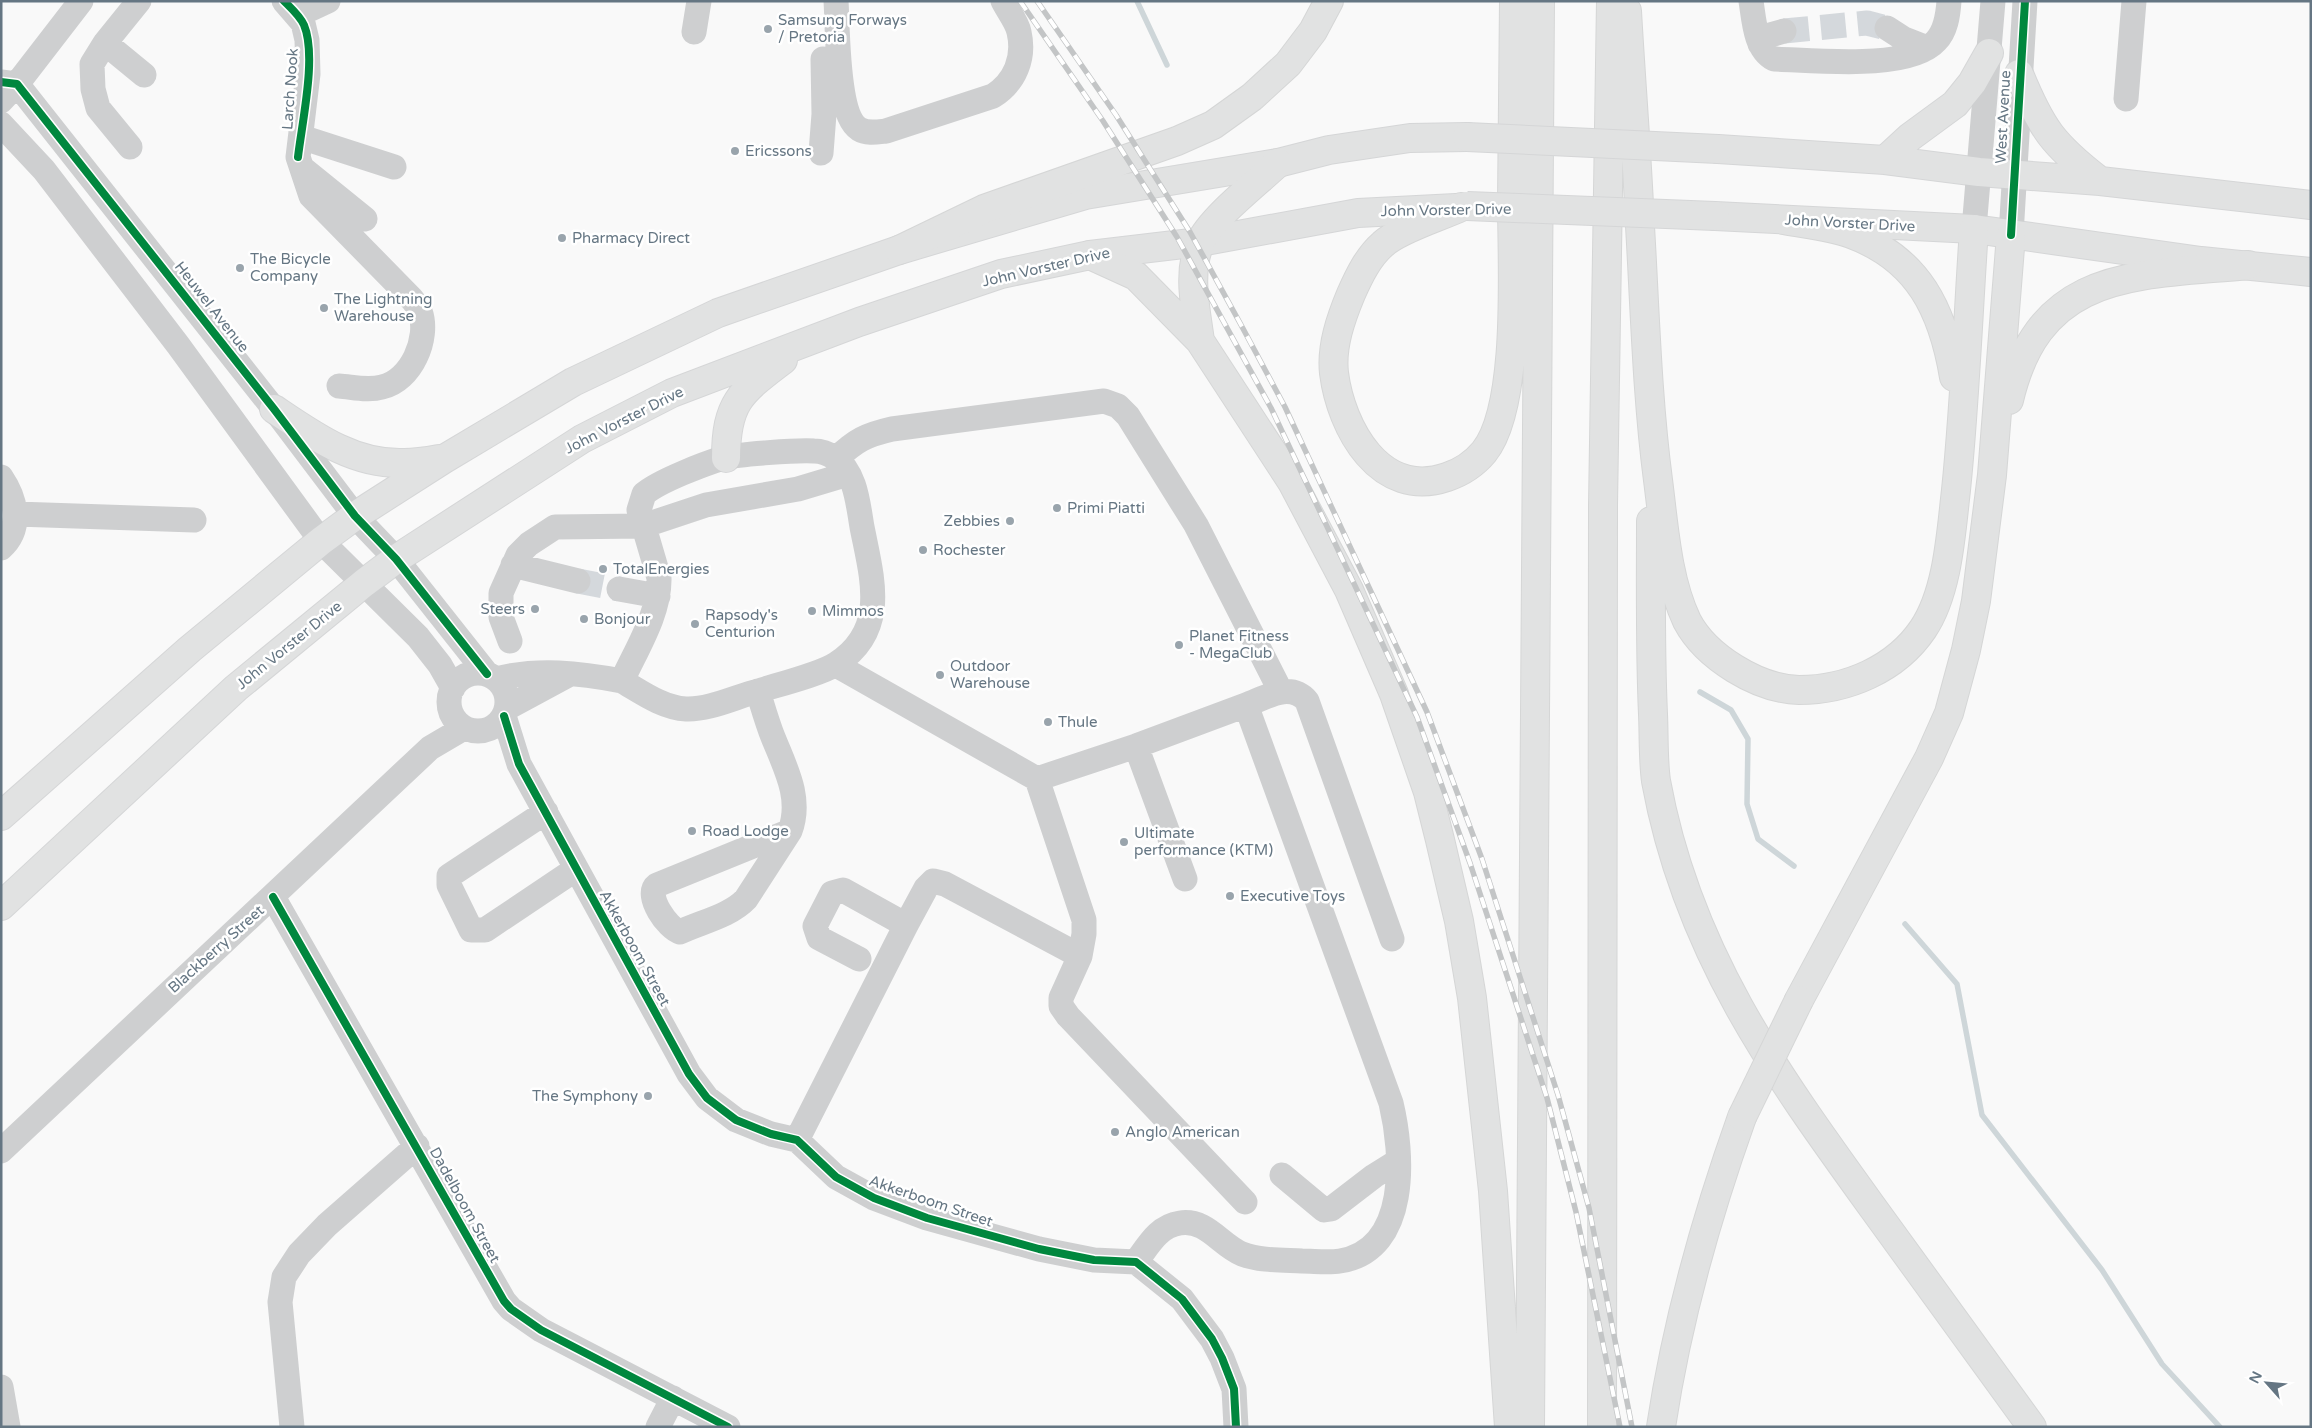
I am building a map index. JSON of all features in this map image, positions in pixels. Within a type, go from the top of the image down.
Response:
[{"type":"main road","points":[[900,250],[984,209],[1177,141],[1213,125],[1252,97],[1288,64],[1313,31],[1329,1]]},
{"type":"main road","points":[[1464,207],[1392,237],[1376,251],[1354,289],[1339,324],[1336,342],[1334,372],[1340,402],[1351,430],[1368,456],[1382,468],[1396,475],[1423,482],[1454,474],[1477,460],[1494,439],[1505,399],[1510,349],[1514,1]]},
{"type":"main road","points":[[1530,1427],[1540,1]]},
{"type":"main road","points":[[1602,1427],[1603,506],[1611,1]]},
{"type":"main road","points":[[1627,1],[1651,424],[1650,657],[1656,778],[1678,873],[1711,955],[1735,1004],[1771,1063],[1832,1152],[2032,1427]]},
{"type":"main road","points":[[1885,160],[1910,137],[1954,104],[1972,83],[1989,53]]},
{"type":"main road","points":[[2019,74],[2037,116],[2050,136],[2100,181]]},
{"type":"main road","points":[[1,816],[190,649],[321,540],[444,459],[573,382],[718,313],[900,250],[1085,195],[1278,163],[1329,150],[1401,140],[1466,137],[1718,149],[1885,160],[1979,172],[2100,181],[2311,205]]},
{"type":"main road","points":[[1200,341],[1193,284],[1200,242],[1227,211],[1278,163]]},
{"type":"main road","name":"John Vorster Drive","points":[[1,906],[236,688],[364,584],[396,559],[582,439],[672,393],[802,346],[859,322],[1001,274],[1090,255],[1200,242],[1358,213],[1464,207],[1715,216],[1974,229],[2200,261],[2311,272]]},
{"type":"main road","points":[[1784,220],[1850,233],[1879,247],[1897,261],[1922,286],[1935,307],[1948,344],[1962,431]]},
{"type":"main road","points":[[1651,424],[1674,582],[1688,621],[1713,656],[1756,679],[1796,690],[1844,685],[1871,674],[1906,650],[1923,630],[1932,613],[1945,570],[1962,431],[1974,229]]},
{"type":"main road","points":[[1662,1427],[1688,1285],[1717,1187],[1742,1117],[1799,1000],[1918,779],[1948,713],[1966,650],[1976,601],[1992,475],[2011,235]]},
{"type":"main road","points":[[1090,255],[1136,276],[1200,341],[1292,482],[1340,573],[1394,694],[1428,792],[1459,921],[1472,998],[1493,1191],[1509,1427]]},
{"type":"main road","points":[[1992,475],[2019,368],[2033,339],[2062,307],[2074,298],[2102,284],[2124,279],[2248,265]]},
{"type":"main road","points":[[726,458],[727,425],[738,400],[762,376],[802,346]]},
{"type":"main road","points":[[274,408],[315,436],[348,453],[377,460],[403,463],[444,459]]},
{"type":"street","points":[[6,89],[81,1]]},
{"type":"street","points":[[130,146],[98,108],[93,89],[92,64],[105,43],[139,1]]},
{"type":"street","points":[[291,8],[328,1]]},
{"type":"street","points":[[694,32],[699,1]]},
{"type":"street","points":[[819,1],[825,85],[821,153]]},
{"type":"street","points":[[836,1],[842,95],[849,119],[860,129],[871,133],[886,131],[993,96],[1004,89],[1014,78],[1021,47],[1019,31],[1003,1]]},
{"type":"street","points":[[1751,1],[1760,44],[1767,56],[1774,59],[1854,61],[1903,59],[1927,48],[1936,41],[1943,29],[1949,1]]},
{"type":"street","name":"West Avenue","points":[[1974,229],[1993,1]]},
{"type":"street","name":"West Avenue","points":[[2011,235],[2019,74],[2025,1]]},
{"type":"street","points":[[2126,99],[2134,1]]},
{"type":"street","name":"Larch Nook","points":[[291,8],[306,32],[308,54],[308,74],[300,154]]},
{"type":"street","points":[[1887,28],[1904,39],[1927,48]]},
{"type":"street","points":[[1760,44],[1770,36],[1784,31]]},
{"type":"street","points":[[105,43],[144,75]]},
{"type":"street","name":"Heuwel Avenue","points":[[6,89],[274,408],[355,516],[396,559]]},
{"type":"street","points":[[1,124],[44,170],[178,345],[321,540],[430,650],[453,688]]},
{"type":"street","points":[[300,154],[394,167]]},
{"type":"street","points":[[300,154],[365,218]]},
{"type":"street","points":[[300,154],[311,196],[411,298],[420,309],[423,321],[422,334],[414,360],[398,381],[382,388],[339,386]]},
{"type":"street","points":[[510,641],[501,617],[501,593],[513,565],[529,544],[555,527],[642,526],[706,505],[798,489],[842,466],[855,441],[869,434],[892,429],[1104,401],[1112,403],[1128,416],[1196,525],[1280,692]]},
{"type":"street","points":[[570,674],[506,712],[498,724],[466,725],[450,696],[453,688],[467,675],[492,677],[537,672],[570,674],[622,681],[649,697],[685,709],[696,708],[758,691],[836,665],[857,645],[868,628],[873,614],[874,597],[854,488],[842,466],[822,452],[807,451],[726,458],[706,464],[649,490],[640,504],[642,526],[659,578],[658,596],[622,681]]},
{"type":"street","points":[[1,477],[11,494],[16,514],[12,535],[1,548]]},
{"type":"street","points":[[16,514],[194,520]]},
{"type":"street","points":[[396,559],[492,677],[503,686],[507,696],[506,712]]},
{"type":"street","points":[[513,565],[578,581]]},
{"type":"street","points":[[619,589],[658,596]]},
{"type":"street","points":[[836,665],[1037,779],[1084,920],[1084,934],[1080,956],[1061,998],[1062,1006],[1068,1016],[1245,1202]]},
{"type":"street","points":[[758,691],[789,775],[795,806],[795,818],[790,831],[750,894],[738,907],[680,932],[670,927],[652,897],[652,890],[656,885],[790,831]]},
{"type":"street","points":[[1037,779],[1136,746],[1280,692],[1293,691],[1307,701],[1392,939]]},
{"type":"street","points":[[1236,1427],[1234,1390],[1222,1358],[1212,1339],[1182,1299],[1136,1262],[1160,1231],[1180,1223],[1206,1227],[1237,1251],[1261,1258],[1334,1261],[1358,1255],[1378,1239],[1389,1221],[1395,1206],[1398,1160],[1398,1136],[1388,1095],[1246,705]]},
{"type":"street","name":"Akkerboom Street","points":[[506,712],[520,764],[576,869],[689,1074],[700,1089],[718,1107],[736,1120],[771,1134],[798,1140],[842,1182],[874,1198],[927,1218],[1069,1256],[1094,1260],[1136,1262]]},
{"type":"street","name":"Akkerboom Street","points":[[466,725],[520,764]]},
{"type":"street","name":"Blackberry Street","points":[[1,1151],[150,1008],[273,897],[430,748],[466,725]]},
{"type":"street","points":[[1136,746],[1184,879]]},
{"type":"street","points":[[546,812],[449,876],[449,885],[471,930],[485,930],[576,869]]},
{"type":"street","points":[[798,1140],[906,925],[926,888],[933,881],[938,881],[1080,956]]},
{"type":"street","points":[[859,959],[820,938],[816,932],[815,926],[832,894],[843,890],[906,925]]},
{"type":"street","name":"Dadelboom Street","points":[[273,897],[416,1146],[492,1284],[511,1309],[542,1330],[728,1427]]},
{"type":"street","points":[[292,1427],[280,1302],[284,1277],[299,1254],[327,1225],[416,1146]]},
{"type":"street","points":[[1282,1176],[1324,1210],[1331,1209],[1398,1160]]},
{"type":"street","points":[[1,1387],[8,1427]]},
{"type":"street","points":[[658,1427],[673,1398]]},
{"type":"waterway","points":[[1137,1],[1167,65]]},
{"type":"waterway","points":[[1700,692],[1731,710],[1748,739],[1747,804],[1758,839],[1794,866]]},
{"type":"waterway","points":[[1905,924],[1957,984],[1982,1115],[2102,1270],[2162,1364],[2220,1427]]},
{"type":"tunnel","points":[[1784,31],[1867,23],[1887,28]]},
{"type":"tunnel","points":[[578,581],[619,589]]},
{"type":"railway","points":[[1020,1],[1103,121],[1177,237],[1271,408],[1417,717],[1470,863],[1547,1098],[1576,1212],[1620,1427]]},
{"type":"railway","points":[[1037,1],[1116,115],[1190,232],[1240,323],[1285,407],[1427,712],[1482,859],[1558,1095],[1589,1208],[1632,1427]]},
{"type":"cycle path","points":[[284,1],[298,15],[304,25],[308,38],[309,71],[298,157]]},
{"type":"cycle path","points":[[2011,235],[2025,1]]},
{"type":"cycle path","points":[[1,82],[17,84],[274,409],[355,516],[396,559],[487,674]]},
{"type":"cycle path","points":[[504,716],[519,764],[689,1074],[707,1098],[736,1120],[771,1134],[797,1140],[836,1177],[874,1198],[927,1218],[1039,1249],[1094,1260],[1136,1262],[1182,1299],[1212,1339],[1222,1358],[1234,1389],[1236,1427]]},
{"type":"cycle path","points":[[273,897],[504,1301],[511,1309],[541,1330],[728,1427]]},
{"type":"place","name":"Samsung Forways / Pretoria","points":[[768,29]]},
{"type":"place","name":"Ericssons","points":[[735,151]]},
{"type":"place","name":"Pharmacy Direct","points":[[562,238]]},
{"type":"place","name":"The Bicycle Company","points":[[240,268]]},
{"type":"place","name":"The Lightning Warehouse","points":[[324,308]]},
{"type":"place","name":"Primi Piatti","points":[[1057,508]]},
{"type":"place","name":"Zebbies","points":[[1010,521]]},
{"type":"place","name":"Rochester","points":[[923,550]]},
{"type":"place","name":"TotalEnergies","points":[[603,569]]},
{"type":"place","name":"Steers","points":[[535,609]]},
{"type":"place","name":"Mimmos","points":[[812,611]]},
{"type":"place","name":"Bonjour","points":[[584,619]]},
{"type":"place","name":"Rapsody's Centurion","points":[[695,624]]},
{"type":"place","name":"Planet Fitness - MegaClub","points":[[1179,645]]},
{"type":"place","name":"Outdoor Warehouse","points":[[940,675]]},
{"type":"place","name":"Thule","points":[[1048,722]]},
{"type":"place","name":"Road Lodge","points":[[692,831]]},
{"type":"place","name":"Ultimate performance (KTM)","points":[[1124,842]]},
{"type":"place","name":"Executive Toys","points":[[1230,896]]},
{"type":"place","name":"The Symphony","points":[[648,1096]]},
{"type":"place","name":"Anglo American","points":[[1115,1132]]}]
